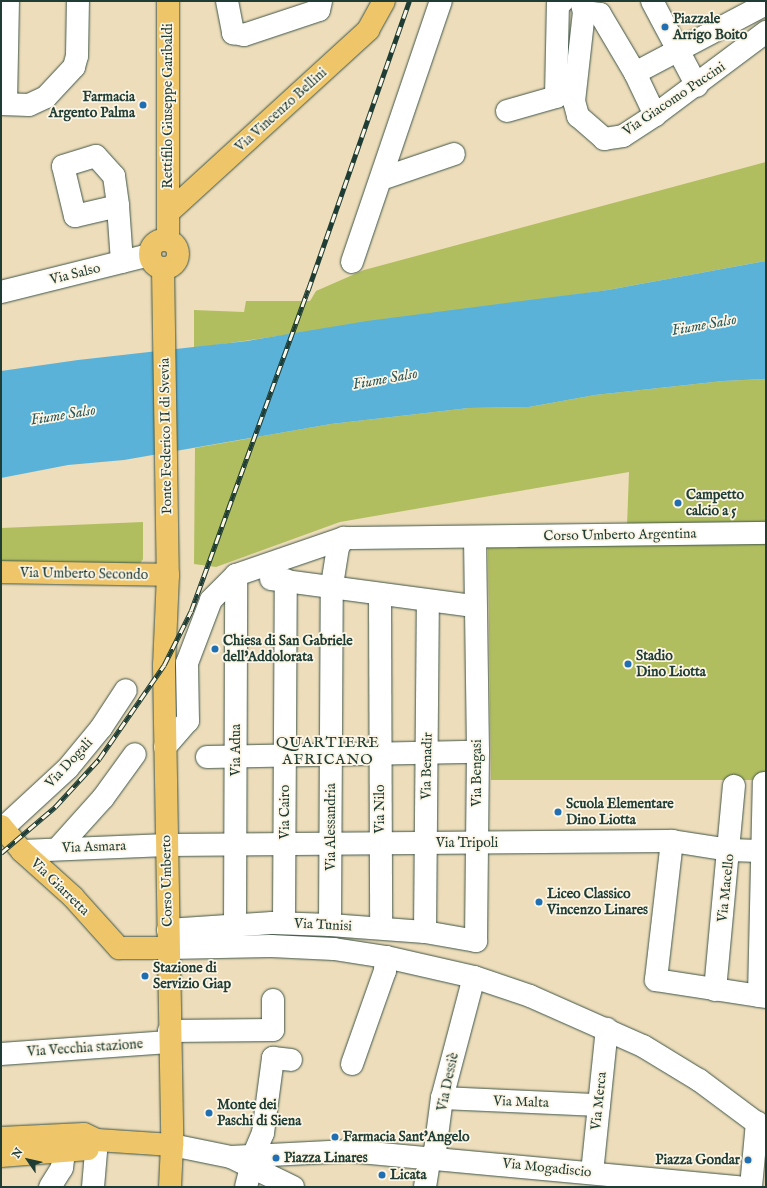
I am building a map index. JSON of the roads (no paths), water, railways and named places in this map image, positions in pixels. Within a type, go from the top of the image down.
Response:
[{"type":"main road","name":"Rettifilo Giuseppe Garibaldi","points":[[156,261],[154,242],[168,240],[168,1]]},
{"type":"main road","name":"Via Vincenzo Bellini","points":[[169,212],[368,30],[384,1]]},
{"type":"main road","name":"Ponte Federico II di Svevia","points":[[156,261],[165,296],[168,576]]},
{"type":"main road","name":"Via Umberto Secondo","points":[[1,572],[168,576]]},
{"type":"main road","name":"Corso Umberto","points":[[168,576],[164,665],[172,1145],[170,1187]]},
{"type":"main road","name":"Via Giarretta","points":[[2,827],[22,851],[73,897],[119,948],[168,939]]},
{"type":"main road","points":[[4,1151],[66,1160],[84,1134],[97,1140],[172,1145]]},
{"type":"street","points":[[8,1],[4,104],[29,105],[46,97],[74,67],[77,56],[78,1]]},
{"type":"street","points":[[227,1],[233,33],[244,35],[319,10],[321,1]]},
{"type":"street","points":[[352,262],[441,1]]},
{"type":"street","points":[[507,111],[556,97],[558,2]]},
{"type":"street","points":[[657,3],[677,51],[697,86]]},
{"type":"street","points":[[635,74],[766,4]]},
{"type":"street","points":[[582,6],[600,14],[635,74],[655,115]]},
{"type":"street","name":"Via Giacomo Puccini","points":[[582,6],[574,101],[578,116],[604,139],[622,136],[655,115],[697,86],[766,32]]},
{"type":"street","points":[[381,179],[454,154]]},
{"type":"street","points":[[118,206],[75,216],[63,166],[96,156],[114,176],[118,206],[122,262]]},
{"type":"street","name":"Via Salso","points":[[1,292],[122,262],[156,261]]},
{"type":"street","name":"Corso Umberto Argentina","points":[[236,575],[344,538],[475,538],[766,533]]},
{"type":"street","name":"Via Alessandria","points":[[330,925],[332,585],[338,547],[344,538]]},
{"type":"street","name":"Via Bengasi","points":[[475,538],[474,606],[478,752],[476,941]]},
{"type":"street","points":[[165,747],[188,721],[187,663],[211,600],[236,575],[332,585],[380,594],[474,606]]},
{"type":"street","name":"Via Adua","points":[[235,925],[236,575]]},
{"type":"street","name":"Via Cairo","points":[[284,923],[286,580]]},
{"type":"street","name":"Via Nilo","points":[[380,594],[381,928]]},
{"type":"street","name":"Via Benadir","points":[[425,932],[428,601]]},
{"type":"street","name":"Via Dogali","points":[[2,827],[68,768],[100,728],[126,690]]},
{"type":"street","points":[[207,757],[236,758],[478,752]]},
{"type":"street","points":[[58,848],[103,798],[135,754]]},
{"type":"street","points":[[672,841],[656,980],[762,997],[765,850],[764,783]]},
{"type":"street","name":"Via Macello","points":[[715,990],[730,850],[734,786]]},
{"type":"street","name":"Via Tripoli","points":[[167,845],[672,841],[730,850],[765,850]]},
{"type":"street","name":"Via Asmara","points":[[22,851],[58,848],[167,845]]},
{"type":"street","name":"Via Tunisi","points":[[168,939],[235,925],[284,923],[425,932],[476,941]]},
{"type":"street","points":[[168,939],[334,949],[386,957],[474,977],[530,996],[643,1046],[700,1080],[763,1122],[751,1187]]},
{"type":"street","points":[[352,1064],[385,970],[386,957]]},
{"type":"street","name":"Via Dessiè","points":[[425,1187],[430,1157],[435,1151],[442,1098],[474,977]]},
{"type":"street","name":"Via Vecchia stazione","points":[[1,1054],[169,1037],[274,1030],[273,1000]]},
{"type":"street","name":"Via Merca","points":[[592,1173],[607,1029]]},
{"type":"street","points":[[250,1170],[263,1133],[273,1058],[291,1060]]},
{"type":"street","name":"Via Malta","points":[[442,1098],[599,1105]]},
{"type":"street","points":[[93,1187],[97,1140]]},
{"type":"street","points":[[172,1145],[231,1157],[250,1170],[292,1187]]},
{"type":"street","name":"Via Mogadiscio","points":[[250,1170],[355,1152],[430,1157],[698,1185],[738,1187]]},
{"type":"street","points":[[50,1187],[66,1160]]},
{"type":"water","name":"Fiume Salso","points":[[766,261],[766,379],[723,381],[595,395],[529,407],[469,408],[331,424],[124,460],[68,465],[1,478],[1,371],[78,360],[247,341],[367,321],[608,290]]},
{"type":"railway","points":[[1,853],[55,807],[99,759],[164,665],[191,611],[308,290],[409,1]]},
{"type":"place","name":"Piazzale Arrigo Boito","points":[[665,27]]},
{"type":"place","name":"Farmacia Argento Palma","points":[[143,105]]},
{"type":"place","name":"Campetto calcio a 5","points":[[678,503]]},
{"type":"place","name":"Chiesa di San Gabriele dell'Addolorata","points":[[215,649]]},
{"type":"place","name":"Stadio Dino Liotta","points":[[628,664]]},
{"type":"place","name":"Scuola Elementare Dino Liotta","points":[[558,812]]},
{"type":"place","name":"Liceo Classico Vincenzo Linares","points":[[539,902]]},
{"type":"place","name":"Stazione di Servizio Giap","points":[[145,976]]},
{"type":"place","name":"Monte dei Paschi di Siena","points":[[209,1113]]},
{"type":"place","name":"Farmacia Sant'Angelo","points":[[335,1137]]},
{"type":"place","name":"Piazza Linares","points":[[276,1158]]},
{"type":"place","name":"Piazza Gondar","points":[[748,1160]]},
{"type":"place","name":"Licata","points":[[382,1175]]},
{"type":"district","name":"QUARTIERE AFRICANO","points":[[328,750]]}]
